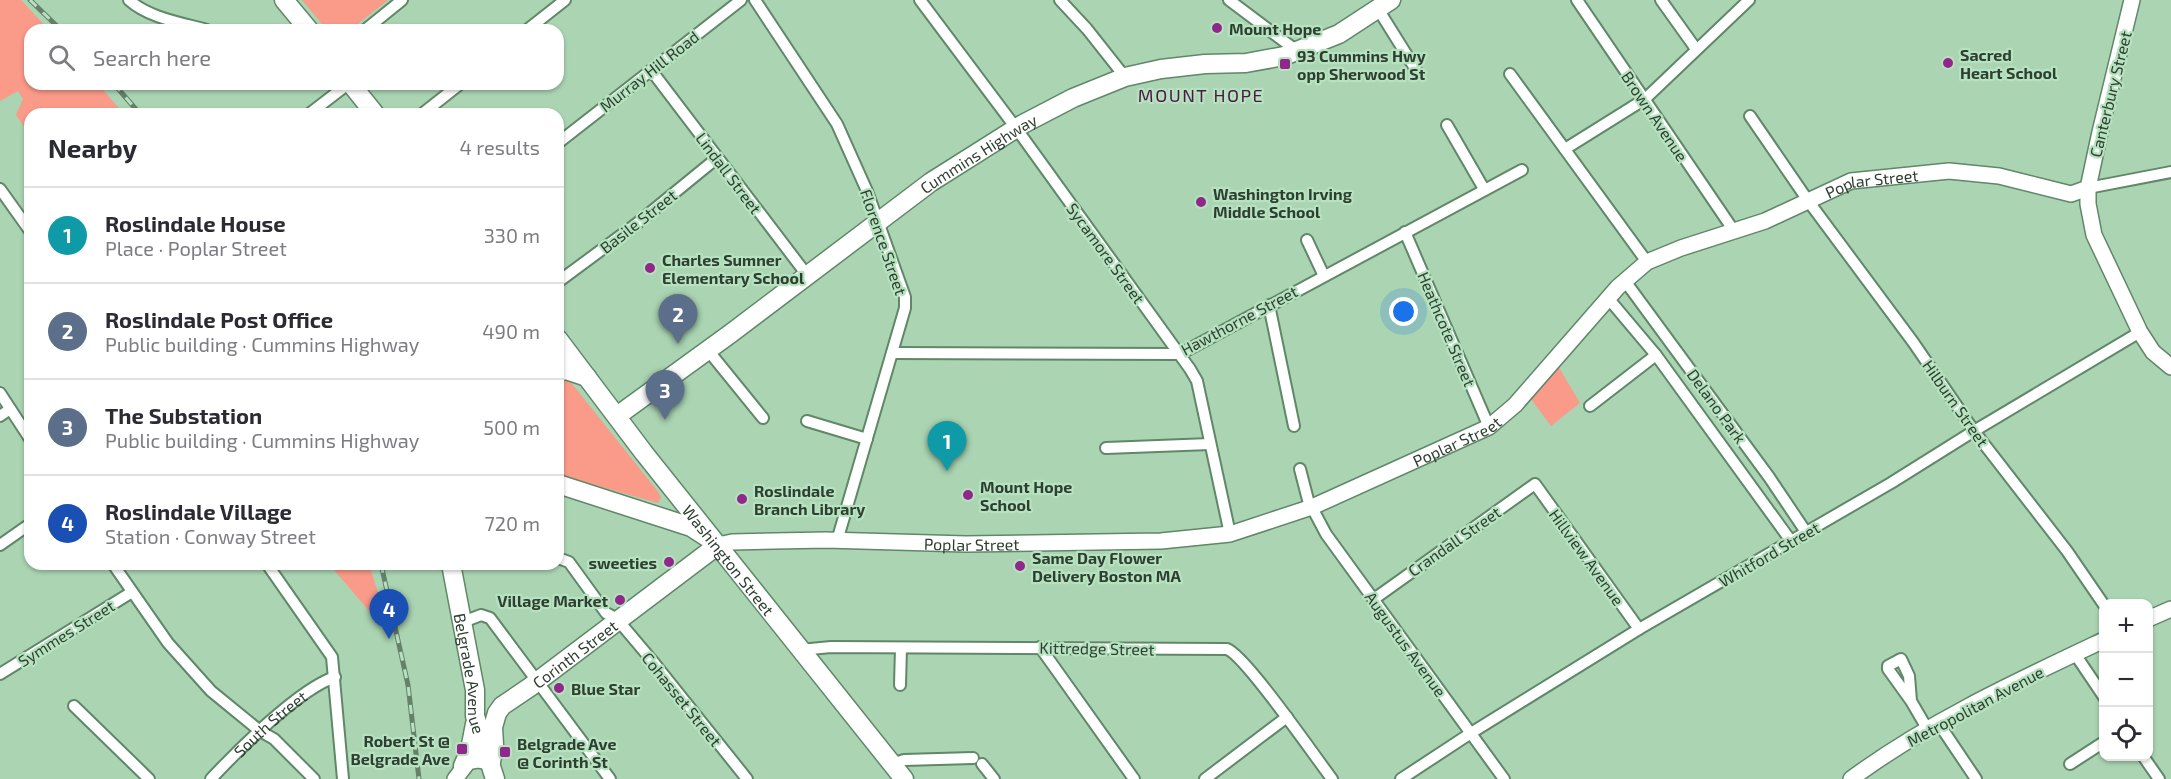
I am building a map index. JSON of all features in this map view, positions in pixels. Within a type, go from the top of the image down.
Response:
[{"type":"main road","points":[[285,0],[304,24]]},
{"type":"main road","name":"Cummins Highway","points":[[617,416],[931,182],[1016,128],[1073,98],[1125,77],[1194,65],[1246,63],[1284,56],[1339,34],[1385,4]]},
{"type":"main road","points":[[354,90],[370,108]]},
{"type":"main road","name":"Washington Street","points":[[564,347],[667,481],[904,779]]},
{"type":"main road","points":[[564,370],[587,377]]},
{"type":"main road","points":[[644,512],[660,511],[668,505],[670,494],[667,481]]},
{"type":"main road","points":[[564,486],[690,527],[718,545]]},
{"type":"main road","name":"Corinth Street","points":[[502,706],[718,545]]},
{"type":"main road","name":"Belgrade Avenue","points":[[452,570],[475,690],[475,716],[493,774]]},
{"type":"main road","points":[[475,690],[481,702],[487,706],[494,708],[502,706]]},
{"type":"main road","points":[[493,774],[494,724],[502,706]]},
{"type":"main road","points":[[459,773],[473,740],[475,716]]},
{"type":"street","points":[[129,0],[153,14],[187,24]]},
{"type":"street","points":[[372,24],[402,0]]},
{"type":"street","points":[[535,24],[565,0]]},
{"type":"street","name":"Murray Hill Road","points":[[564,138],[741,0]]},
{"type":"street","name":"Florence Street","points":[[755,0],[837,124],[867,191],[905,297],[905,308],[837,541]]},
{"type":"street","name":"Sycamore Street","points":[[920,0],[1016,128],[1180,354],[1197,381],[1230,534]]},
{"type":"street","points":[[1060,0],[1087,29],[1125,77]]},
{"type":"street","points":[[1229,0],[1297,51]]},
{"type":"street","name":"Brown Avenue","points":[[1576,0],[1734,231]]},
{"type":"street","points":[[1661,0],[1696,49]]},
{"type":"street","points":[[1565,149],[1644,99],[1749,0]]},
{"type":"street","name":"Canterbury Street","points":[[2088,188],[2133,0]]},
{"type":"street","points":[[1385,4],[1418,73]]},
{"type":"street","name":"Lindall Street","points":[[651,70],[807,275]]},
{"type":"street","points":[[1510,74],[1647,262]]},
{"type":"street","points":[[317,108],[341,90]]},
{"type":"street","points":[[430,108],[452,90]]},
{"type":"street","name":"Hilburn Street","points":[[1750,116],[1809,202],[1913,342],[1974,431],[2067,551],[2100,599]]},
{"type":"street","points":[[1447,125],[1484,189]]},
{"type":"street","name":"Basile Street","points":[[564,278],[717,158]]},
{"type":"street","name":"Hawthorne Street","points":[[892,353],[1180,354],[1522,170]]},
{"type":"street","name":"Poplar Street","points":[[718,545],[732,542],[837,541],[966,544],[1161,541],[1230,534],[1312,507],[1489,428],[1515,405],[1625,281],[1647,262],[1681,248],[1734,231],[1809,202],[1851,181],[1950,171],[1999,177],[2071,194],[2088,188]]},
{"type":"street","points":[[2171,172],[2088,188],[2088,204],[2094,235],[2140,332],[2153,352],[2171,367]]},
{"type":"street","points":[[0,189],[24,223]]},
{"type":"street","name":"Heathcote Street","points":[[1405,232],[1489,428]]},
{"type":"street","points":[[1307,240],[1324,276]]},
{"type":"street","name":"Delano Park","points":[[1625,281],[1769,477],[1806,532]]},
{"type":"street","name":"Delano Park","points":[[1608,298],[1656,356],[1791,541]]},
{"type":"street","points":[[1269,305],[1294,426]]},
{"type":"street","name":"Whitford Street","points":[[1401,779],[1640,629],[1891,483],[2140,332]]},
{"type":"street","points":[[707,349],[763,418]]},
{"type":"street","points":[[1590,406],[1656,356]]},
{"type":"street","points":[[0,393],[24,430]]},
{"type":"street","points":[[0,416],[10,409]]},
{"type":"street","points":[[807,421],[867,439]]},
{"type":"street","points":[[1106,448],[1210,444]]},
{"type":"street","name":"Augustus Avenue","points":[[1299,469],[1312,507],[1326,534],[1504,779]]},
{"type":"street","name":"Crandall Street","points":[[1374,599],[1535,484]]},
{"type":"street","name":"Hillview Avenue","points":[[1535,484],[1640,629]]},
{"type":"street","points":[[0,545],[24,528]]},
{"type":"street","name":"Cohasset Street","points":[[564,560],[569,562],[606,613],[617,620],[747,779]]},
{"type":"street","points":[[117,570],[168,643],[211,691],[260,731],[274,739],[314,779]]},
{"type":"street","points":[[271,570],[334,661],[343,779]]},
{"type":"street","name":"Symmes Street","points":[[0,674],[132,592]]},
{"type":"street","points":[[2153,617],[2171,609]]},
{"type":"street","points":[[462,622],[481,615],[490,618],[610,779]]},
{"type":"street","name":"Metropolitan Avenue","points":[[1856,778],[1933,727],[1992,694],[2099,642]]},
{"type":"street","name":"Kittredge Street","points":[[800,650],[831,647],[1227,649],[1235,653],[1287,717],[1332,779]]},
{"type":"street","points":[[1040,647],[1134,779]]},
{"type":"street","points":[[900,685],[901,648]]},
{"type":"street","points":[[2075,654],[2099,691]]},
{"type":"street","name":"South Street","points":[[212,779],[260,731],[315,686],[334,677]]},
{"type":"street","points":[[1911,701],[1976,779]]},
{"type":"street","points":[[74,706],[149,779]]},
{"type":"street","points":[[1205,779],[1287,717]]},
{"type":"street","points":[[2070,764],[2099,745]]},
{"type":"street","points":[[459,773],[474,760],[493,774]]},
{"type":"street","points":[[892,764],[904,760],[978,761],[994,779]]},
{"type":"street","points":[[2146,761],[2159,779]]},
{"type":"shaded area","points":[[0,0],[21,0],[43,24],[24,24],[24,90],[103,90],[119,108],[24,108],[24,126],[16,115],[23,99],[18,91],[0,101]]},
{"type":"shaded area","points":[[302,0],[388,0],[358,24],[322,24]]},
{"type":"shaded area","points":[[1558,366],[1580,403],[1551,426],[1531,399]]},
{"type":"shaded area","points":[[569,380],[659,493],[661,498],[658,503],[564,475],[564,381]]},
{"type":"shaded area","points":[[334,570],[371,570],[385,616],[376,619]]},
{"type":"railway","points":[[30,0],[55,24]]},
{"type":"railway","points":[[119,90],[135,108]]},
{"type":"railway","points":[[382,570],[408,685],[419,779]]},
{"type":"place","name":"Mount Hope","points":[[1217,28]]},
{"type":"place","name":"Sacred Heart School","points":[[1948,63]]},
{"type":"place","name":"93 Cummins Hwy opp Sherwood St","points":[[1285,64]]},
{"type":"place","name":"Washington Irving Middle School","points":[[1201,202]]},
{"type":"place","name":"Charles Sumner Elementary School","points":[[650,268]]},
{"type":"place","name":"Roslindale Post Office","points":[[678,344]]},
{"type":"place","name":"The Substation","points":[[665,420]]},
{"type":"place","name":"Roslindale House","points":[[947,471]]},
{"type":"place","name":"Mount Hope School","points":[[968,495]]},
{"type":"place","name":"Roslindale Branch Library","points":[[742,499]]},
{"type":"place","name":"sweeties","points":[[669,562]]},
{"type":"place","name":"Same Day Flower Delivery Boston MA","points":[[1020,566]]},
{"type":"place","name":"Village Market","points":[[620,600]]},
{"type":"place","name":"Roslindale Village","points":[[389,639]]},
{"type":"place","name":"Blue Star","points":[[559,688]]},
{"type":"place","name":"Robert St @ Belgrade Ave","points":[[462,749]]},
{"type":"place","name":"Belgrade Ave @ Corinth St","points":[[505,752]]},
{"type":"district","name":"MOUNT HOPE","points":[[1201,95]]}]
